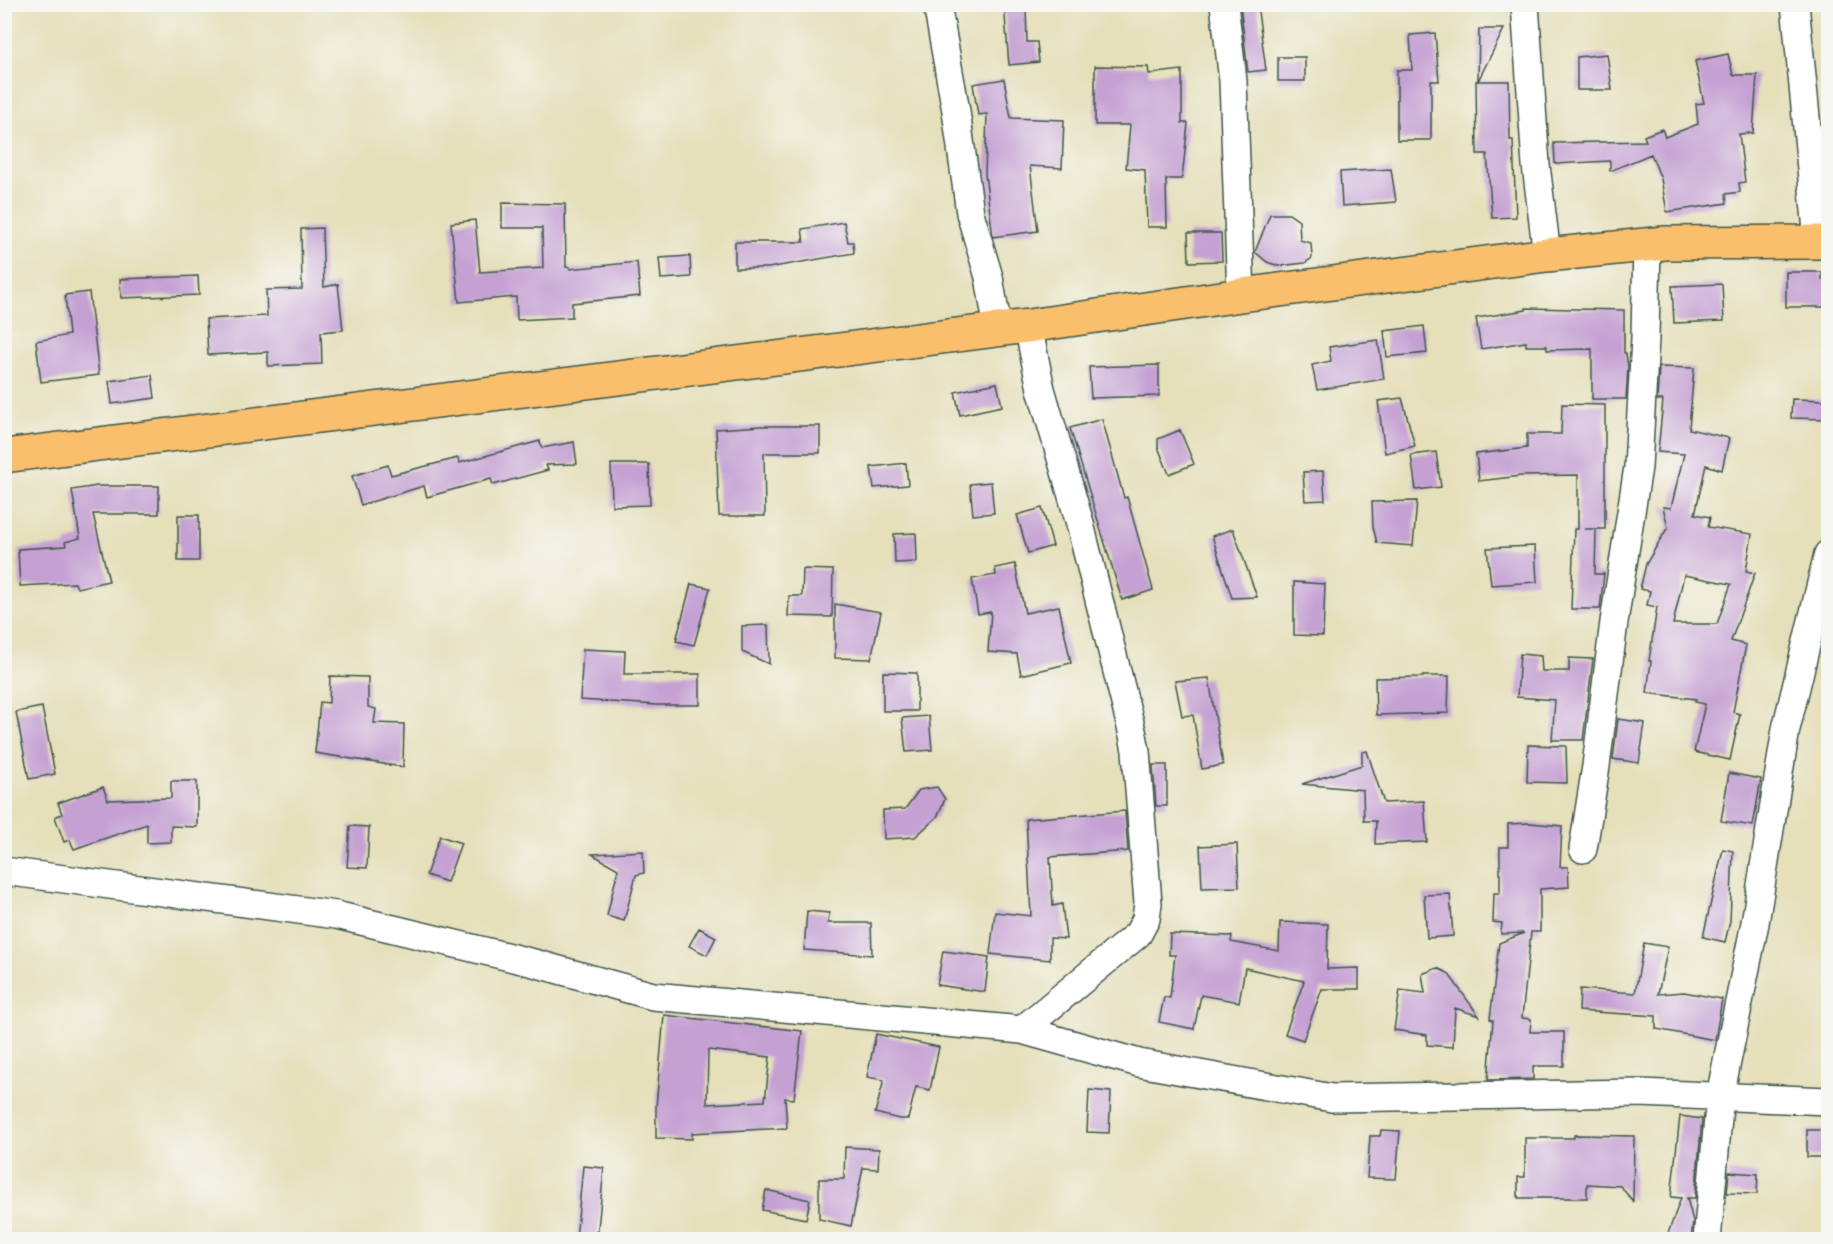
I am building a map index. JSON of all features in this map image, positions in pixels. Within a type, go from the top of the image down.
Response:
[{"type":"main road","points":[[4,456],[1013,328],[1547,255],[1647,245],[1823,242]]},
{"type":"street","points":[[937,4],[956,111],[970,213],[989,277],[1041,389],[1079,520],[1136,752],[1148,903],[1146,919],[1138,934],[1022,1030]]},
{"type":"street","points":[[1224,4],[1233,81],[1241,296]]},
{"type":"street","points":[[1525,4],[1536,165],[1547,255]]},
{"type":"street","points":[[1794,4],[1823,242]]},
{"type":"street","points":[[1583,849],[1638,467],[1647,245]]},
{"type":"street","points":[[1707,1239],[1720,1096],[1755,923],[1786,729],[1828,554]]},
{"type":"street","points":[[4,871],[336,915],[534,963],[653,996],[1022,1030],[1139,1062],[1332,1098],[1640,1093],[1828,1101]]},
{"type":"building","points":[[1004,4],[1026,4],[1027,42],[1037,42],[1039,62],[1009,65]]},
{"type":"building","points":[[1240,4],[1257,4],[1266,70],[1248,72]]},
{"type":"building","points":[[1479,29],[1504,29],[1478,81]]},
{"type":"building","points":[[1435,33],[1439,81],[1431,81],[1431,140],[1397,140],[1397,70],[1412,70],[1410,35]]},
{"type":"building","points":[[1607,54],[1612,90],[1577,90],[1577,57]]},
{"type":"building","points":[[1728,54],[1733,75],[1757,75],[1753,133],[1739,134],[1745,182],[1739,183],[1740,192],[1726,194],[1727,203],[1667,212],[1661,179],[1651,154],[1610,171],[1610,161],[1555,164],[1554,143],[1646,141],[1644,136],[1662,129],[1665,137],[1698,124],[1696,104],[1704,103],[1695,61]]},
{"type":"building","points":[[1278,57],[1305,57],[1305,81],[1278,81]]},
{"type":"building","points":[[1095,66],[1148,67],[1149,74],[1182,70],[1182,123],[1188,123],[1182,179],[1166,179],[1167,227],[1147,227],[1145,170],[1126,168],[1130,125],[1095,125]]},
{"type":"building","points":[[1004,79],[1011,118],[1064,120],[1062,168],[1030,166],[1038,231],[993,237],[985,174],[987,114],[978,115],[973,84]]},
{"type":"building","points":[[1476,81],[1509,81],[1510,140],[1513,140],[1516,217],[1492,218],[1487,154],[1477,154]]},
{"type":"building","points":[[1391,169],[1396,202],[1342,206],[1340,172]]},
{"type":"building","points":[[503,203],[565,204],[566,267],[570,269],[637,262],[640,296],[572,303],[572,317],[517,320],[516,297],[459,302],[451,223],[475,220],[480,272],[543,268],[542,228],[502,228]]},
{"type":"building","points":[[1270,214],[1289,214],[1299,221],[1300,240],[1311,243],[1312,258],[1305,263],[1279,266],[1267,262],[1255,252]]},
{"type":"building","points":[[844,222],[848,242],[853,242],[854,253],[768,268],[735,268],[735,242],[804,242],[802,229]]},
{"type":"building","points":[[322,228],[324,287],[338,284],[343,330],[321,332],[322,364],[268,366],[268,352],[208,355],[206,319],[267,316],[266,290],[302,289],[301,229]]},
{"type":"building","points":[[1188,233],[1221,233],[1222,261],[1189,262]]},
{"type":"building","points":[[690,256],[691,277],[661,279],[659,258]]},
{"type":"building","points":[[1786,272],[1822,272],[1822,279],[1828,279],[1828,307],[1786,307]]},
{"type":"building","points":[[198,276],[199,295],[121,298],[120,279]]},
{"type":"building","points":[[1722,284],[1724,321],[1674,323],[1672,286]]},
{"type":"building","points":[[89,292],[99,375],[41,382],[36,341],[69,335],[65,295]]},
{"type":"building","points":[[1526,308],[1624,310],[1624,353],[1626,353],[1628,367],[1626,399],[1592,399],[1592,349],[1547,350],[1547,346],[1526,346],[1526,342],[1481,349],[1476,318],[1526,310]]},
{"type":"building","points":[[1424,326],[1427,353],[1387,357],[1384,331]]},
{"type":"building","points":[[1378,340],[1384,379],[1317,390],[1312,365],[1331,361],[1329,347]]},
{"type":"building","points":[[1159,365],[1159,396],[1091,398],[1089,367]]},
{"type":"building","points":[[1659,367],[1694,368],[1689,429],[1729,438],[1722,470],[1706,465],[1695,514],[1710,517],[1708,527],[1752,534],[1746,571],[1755,573],[1731,641],[1746,645],[1733,712],[1740,714],[1730,760],[1694,752],[1705,704],[1695,702],[1696,699],[1647,693],[1657,607],[1647,605],[1650,591],[1640,589],[1646,564],[1668,527],[1663,507],[1671,508],[1684,454],[1658,452],[1663,400],[1657,400]],"holes":[[[1684,575],[1731,584],[1717,624],[1673,624]]]},
{"type":"building","points":[[152,375],[155,398],[112,404],[109,381]]},
{"type":"building","points":[[997,383],[1002,406],[960,415],[955,392]]},
{"type":"building","points":[[1402,398],[1415,446],[1385,453],[1378,401]]},
{"type":"building","points":[[1792,399],[1828,400],[1828,419],[1791,418]]},
{"type":"building","points":[[1562,404],[1605,405],[1605,529],[1596,529],[1595,574],[1604,574],[1600,609],[1571,609],[1574,529],[1578,529],[1578,475],[1521,476],[1479,481],[1476,454],[1527,448],[1527,434],[1561,434]]},
{"type":"building","points":[[1102,419],[1153,590],[1122,600],[1070,428]]},
{"type":"building","points":[[820,426],[820,453],[764,453],[765,516],[719,516],[716,429]]},
{"type":"building","points":[[1180,430],[1194,464],[1169,474],[1158,447],[1158,439]]},
{"type":"building","points":[[540,441],[542,448],[574,442],[577,464],[546,465],[548,470],[493,485],[491,479],[427,497],[424,486],[361,505],[352,476],[388,465],[391,475],[458,458],[459,463]]},
{"type":"building","points":[[1436,452],[1441,487],[1416,490],[1411,455]]},
{"type":"building","points":[[906,463],[908,485],[874,488],[871,467]]},
{"type":"building","points":[[611,464],[649,464],[650,505],[612,506]]},
{"type":"building","points":[[1323,471],[1325,500],[1305,501],[1303,472]]},
{"type":"building","points":[[991,482],[994,513],[973,515],[970,484]]},
{"type":"building","points":[[97,486],[159,486],[159,514],[93,514],[109,581],[77,588],[75,583],[20,586],[18,549],[66,546],[65,542],[80,538],[72,490]]},
{"type":"building","points":[[1417,501],[1413,546],[1377,543],[1373,527],[1372,502]]},
{"type":"building","points":[[1042,508],[1053,546],[1028,553],[1017,515]]},
{"type":"building","points":[[178,515],[199,515],[199,561],[178,561]]},
{"type":"building","points":[[1233,529],[1257,597],[1232,598],[1212,536]]},
{"type":"building","points":[[916,533],[917,562],[895,563],[894,534]]},
{"type":"building","points":[[1535,546],[1537,582],[1491,585],[1487,548]]},
{"type":"building","points":[[1015,564],[1025,613],[1059,606],[1071,663],[1021,675],[1017,654],[988,652],[991,612],[978,614],[972,579],[996,575],[995,568]]},
{"type":"building","points":[[803,569],[833,570],[832,617],[788,616],[789,596],[802,596]]},
{"type":"building","points":[[1294,582],[1325,584],[1323,636],[1294,635]]},
{"type":"building","points":[[691,584],[710,588],[694,645],[676,641]]},
{"type":"building","points":[[835,604],[881,612],[871,659],[835,658]]},
{"type":"building","points":[[768,625],[769,664],[742,652],[742,626]]},
{"type":"building","points":[[583,649],[625,651],[624,674],[700,674],[700,705],[580,700]]},
{"type":"building","points":[[1520,654],[1541,656],[1542,671],[1569,671],[1569,658],[1593,659],[1583,740],[1552,740],[1555,700],[1517,697]]},
{"type":"building","points":[[883,672],[917,673],[917,711],[883,711]]},
{"type":"building","points":[[330,676],[368,677],[368,707],[376,709],[374,723],[404,724],[403,767],[315,753],[320,702],[329,703]]},
{"type":"building","points":[[1449,676],[1448,713],[1376,715],[1375,678]]},
{"type":"building","points":[[1209,678],[1223,765],[1202,769],[1193,715],[1182,716],[1175,681]]},
{"type":"building","points":[[42,707],[55,774],[29,779],[16,712]]},
{"type":"building","points":[[929,716],[932,750],[906,752],[902,718]]},
{"type":"building","points":[[1618,719],[1645,723],[1639,763],[1613,759]]},
{"type":"building","points":[[1528,745],[1566,746],[1567,783],[1527,782]]},
{"type":"building","points":[[1367,751],[1384,803],[1424,801],[1427,842],[1375,844],[1376,821],[1364,821],[1363,790],[1302,784],[1362,765],[1362,752]]},
{"type":"building","points":[[1153,765],[1167,765],[1167,806],[1156,806]]},
{"type":"building","points":[[1729,773],[1761,779],[1753,826],[1721,821]]},
{"type":"building","points":[[171,781],[197,781],[197,827],[171,826],[171,842],[147,843],[147,824],[74,849],[70,840],[64,842],[55,817],[62,814],[58,803],[103,787],[108,800],[171,798]]},
{"type":"building","points":[[937,787],[945,799],[937,817],[915,837],[884,839],[883,810],[905,809],[919,790]]},
{"type":"building","points":[[1125,811],[1128,851],[1050,857],[1053,906],[1062,904],[1066,939],[1050,938],[1050,960],[990,954],[995,912],[1031,916],[1026,819]]},
{"type":"building","points":[[1530,823],[1562,826],[1560,867],[1568,867],[1569,887],[1540,889],[1540,932],[1531,932],[1522,1018],[1531,1019],[1530,1032],[1564,1032],[1564,1066],[1533,1066],[1533,1079],[1488,1080],[1493,1020],[1490,1019],[1499,943],[1524,933],[1501,934],[1502,923],[1493,922],[1494,893],[1500,893],[1500,847],[1508,847],[1508,824]]},
{"type":"building","points":[[350,826],[369,827],[367,868],[347,867]]},
{"type":"building","points":[[440,836],[461,843],[447,882],[426,875]]},
{"type":"building","points":[[1237,844],[1239,887],[1202,888],[1200,846]]},
{"type":"building","points":[[1723,849],[1733,851],[1730,921],[1725,942],[1703,937]]},
{"type":"building","points":[[643,851],[644,873],[636,875],[624,921],[607,916],[618,869],[592,854]]},
{"type":"building","points":[[1450,894],[1453,936],[1427,938],[1424,895]]},
{"type":"building","points":[[807,911],[829,913],[828,923],[871,923],[872,955],[804,950]]},
{"type":"building","points":[[1280,922],[1328,924],[1327,969],[1359,968],[1359,989],[1322,989],[1303,1040],[1285,1034],[1304,981],[1245,968],[1239,1002],[1201,995],[1194,1029],[1159,1022],[1164,997],[1170,998],[1175,955],[1169,955],[1170,934],[1232,936],[1231,942],[1279,951]]},
{"type":"building","points":[[699,928],[716,937],[707,955],[689,946]]},
{"type":"building","points":[[1644,943],[1668,947],[1658,994],[1684,992],[1722,999],[1715,1040],[1656,1029],[1656,1016],[1579,1011],[1580,989],[1635,993]]},
{"type":"building","points":[[943,951],[989,957],[985,992],[937,985]]},
{"type":"building","points":[[1437,968],[1448,973],[1479,1016],[1455,1008],[1453,1047],[1427,1045],[1427,1035],[1394,1030],[1400,990],[1425,993],[1422,974]]},
{"type":"building","points":[[664,1015],[802,1031],[794,1099],[785,1098],[787,1128],[692,1133],[692,1139],[656,1138],[656,1107]],"holes":[[[708,1050],[770,1057],[765,1101],[707,1104]]]},
{"type":"building","points":[[876,1034],[939,1047],[930,1090],[916,1087],[908,1119],[875,1113],[884,1080],[867,1077]]},
{"type":"building","points":[[1089,1090],[1111,1092],[1109,1133],[1087,1132]]},
{"type":"building","points":[[1680,1116],[1702,1119],[1695,1198],[1687,1198],[1693,1221],[1691,1239],[1666,1239],[1681,1198],[1671,1197]]},
{"type":"building","points":[[1381,1130],[1400,1131],[1396,1179],[1367,1178],[1370,1136],[1380,1136]]},
{"type":"building","points":[[1807,1130],[1828,1130],[1828,1157],[1807,1157]]},
{"type":"building","points":[[1574,1135],[1634,1136],[1633,1201],[1620,1186],[1587,1184],[1587,1198],[1518,1198],[1518,1177],[1525,1177],[1525,1138],[1574,1138]]},
{"type":"building","points":[[845,1147],[879,1149],[878,1169],[863,1168],[851,1226],[819,1219],[819,1179],[844,1179]]},
{"type":"building","points":[[583,1166],[604,1168],[597,1239],[576,1239]]},
{"type":"building","points":[[1729,1172],[1758,1174],[1757,1194],[1727,1193]]},
{"type":"building","points":[[766,1190],[810,1200],[806,1219],[762,1210]]}]
